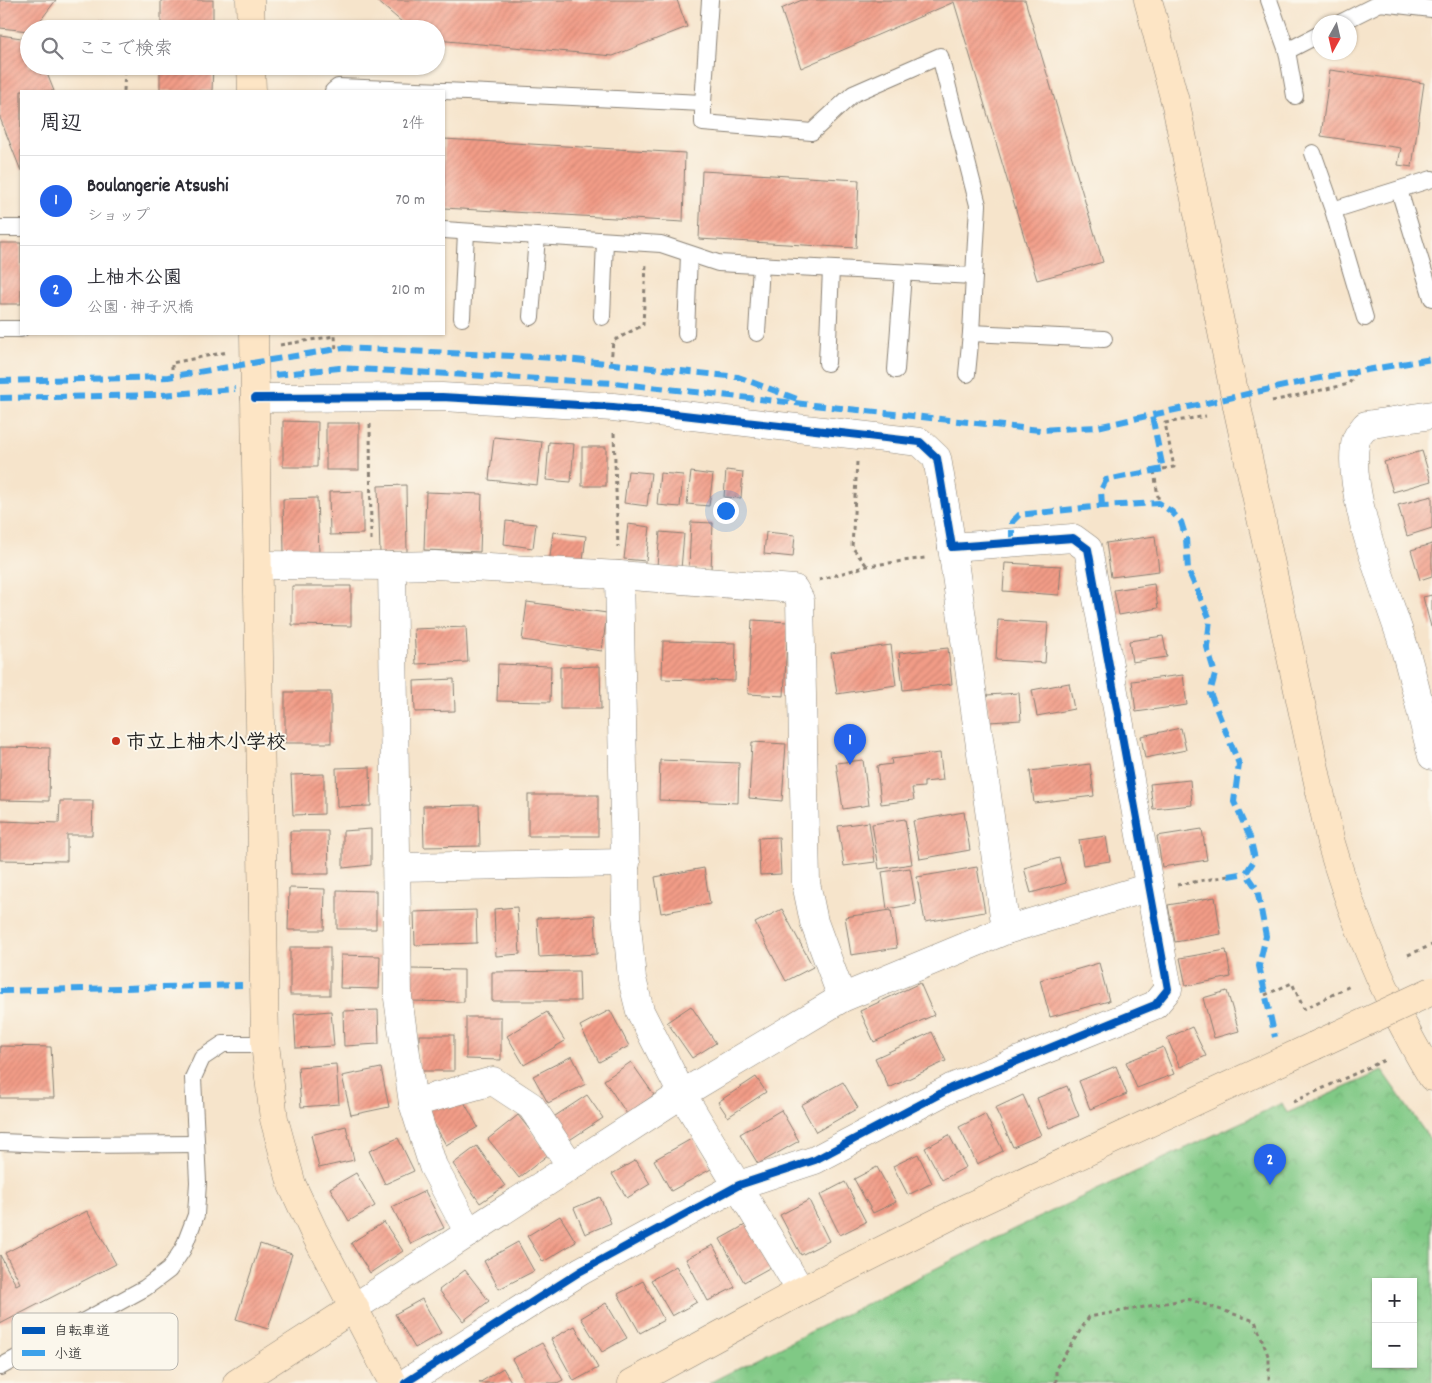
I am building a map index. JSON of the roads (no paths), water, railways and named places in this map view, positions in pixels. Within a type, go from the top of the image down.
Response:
[{"type":"street","points":[[250,0],[251,20]]},
{"type":"street","points":[[1148,0],[1176,105],[1238,411],[1331,844],[1343,885],[1368,953],[1432,1077]]},
{"type":"street","points":[[251,75],[252,90]]},
{"type":"street","points":[[255,343],[265,1044],[274,1119],[292,1185],[313,1230],[394,1383]]},
{"type":"street","points":[[255,398],[442,397],[613,407],[920,442],[937,458],[953,550],[1006,930]]},
{"type":"street","points":[[1432,416],[1366,425],[1356,439],[1355,468],[1357,495],[1364,523],[1406,656],[1432,756]]},
{"type":"street","points":[[405,1383],[580,1271],[739,1184],[815,1160],[951,1088],[1155,1005],[1168,989],[1160,886],[1088,549],[1074,538],[953,550]]},
{"type":"street","points":[[259,565],[435,565],[619,575],[794,589],[800,600],[806,883],[814,922],[842,998]]},
{"type":"street","points":[[381,566],[397,867],[398,998],[413,1103],[433,1166],[469,1233]]},
{"type":"street","points":[[619,575],[626,914],[631,970],[640,1011],[682,1094],[739,1184],[801,1291]]},
{"type":"street","points":[[397,867],[626,864]]},
{"type":"street","points":[[237,1383],[682,1094],[842,998],[1006,930],[1160,886]]},
{"type":"street","points":[[632,1383],[801,1291],[964,1209],[1432,991]]},
{"type":"street","points":[[413,1103],[493,1081],[530,1106],[571,1166]]},
{"type":"lane","points":[[710,0],[703,123],[812,132],[853,94],[940,56],[978,206],[967,374]]},
{"type":"lane","points":[[1270,0],[1286,51],[1295,96]]},
{"type":"lane","points":[[1356,15],[1380,3],[1432,9]]},
{"type":"lane","points":[[1286,51],[1312,38]]},
{"type":"lane","points":[[334,90],[338,86],[422,90]]},
{"type":"lane","points":[[445,91],[703,103]]},
{"type":"lane","points":[[1313,153],[1333,210],[1365,318]]},
{"type":"lane","points":[[1333,210],[1432,179]]},
{"type":"lane","points":[[1399,190],[1432,298]]},
{"type":"lane","points":[[0,228],[20,228]]},
{"type":"lane","points":[[445,230],[661,244],[718,263],[974,276]]},
{"type":"lane","points":[[462,318],[466,232]]},
{"type":"lane","points":[[531,317],[537,236]]},
{"type":"lane","points":[[602,317],[605,241]]},
{"type":"lane","points":[[686,334],[689,254]]},
{"type":"lane","points":[[757,333],[761,266]]},
{"type":"lane","points":[[827,363],[831,269]]},
{"type":"lane","points":[[896,370],[903,272]]},
{"type":"lane","points":[[0,329],[20,329]]},
{"type":"lane","points":[[971,333],[1104,339]]},
{"type":"lane","points":[[99,1313],[145,1288],[169,1270],[184,1248],[196,1215],[196,1144],[193,1078],[202,1058],[223,1044],[265,1044]]},
{"type":"lane","points":[[0,1142],[78,1145],[196,1144]]},
{"type":"lane","points":[[0,1367],[12,1360]]},
{"type":"place","name":"市立上柚木小学校","points":[[116,741]]},
{"type":"place","name":"Boulangerie Atsushi","points":[[850,765]]},
{"type":"place","name":"上柚木公園","points":[[1270,1185]]}]
